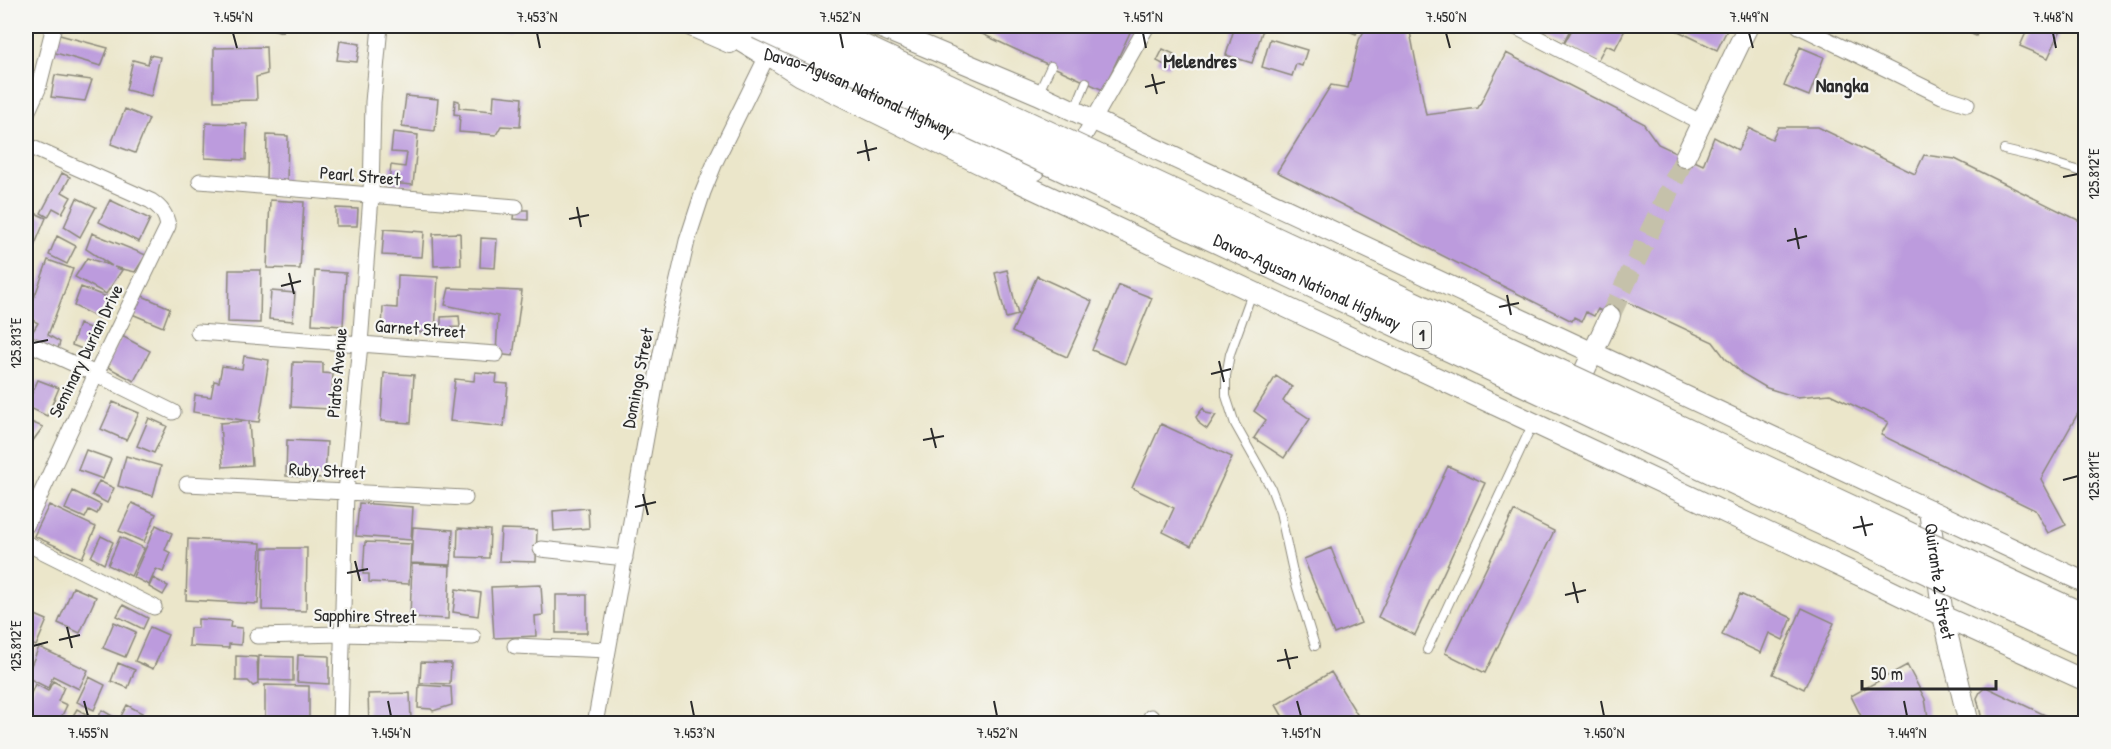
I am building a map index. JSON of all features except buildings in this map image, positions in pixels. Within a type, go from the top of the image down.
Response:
[{"type":"highway","name":"Davao-Agusan National Highway","points":[[716,26],[737,35],[768,54],[806,64],[982,154],[1363,318],[1366,296],[1380,279]]},
{"type":"highway","name":"Davao-Agusan National Highway","points":[[758,26],[2085,645]]},
{"type":"highway","points":[[768,54],[778,26]]},
{"type":"highway","points":[[768,54],[787,26]]},
{"type":"highway","name":"Davao-Agusan National Highway","points":[[816,26],[2085,618]]},
{"type":"highway","name":"Davao-Agusan National Highway","points":[[838,26],[1088,130],[1380,279],[1588,363]]},
{"type":"highway","points":[[1314,296],[1329,279],[1332,256]]},
{"type":"street","points":[[26,115],[38,89],[50,51],[54,26]]},
{"type":"street","name":"Piatos Avenue","points":[[340,723],[346,492],[371,196],[373,102],[380,26]]},
{"type":"street","points":[[691,26],[732,44],[768,54]]},
{"type":"street","points":[[877,26],[1074,111],[1088,130],[1588,363],[1929,510],[2085,583]]},
{"type":"street","points":[[1088,130],[1147,26]]},
{"type":"street","points":[[1514,26],[1702,123]]},
{"type":"street","points":[[1685,157],[1748,26]]},
{"type":"street","points":[[1799,26],[1942,96],[1967,104]]},
{"type":"street","name":"Domingo Street","points":[[595,723],[661,352],[687,242],[716,160],[768,54]]},
{"type":"street","name":"Seminary Durian Drive","points":[[26,145],[152,201],[161,208],[168,226],[26,526]]},
{"type":"street","points":[[982,154],[1252,292],[2085,681]]},
{"type":"street","name":"Pearl Street","points":[[200,181],[516,207]]},
{"type":"street","points":[[1588,363],[1610,316]]},
{"type":"street","name":"Garnet Street","points":[[198,332],[496,354]]},
{"type":"street","points":[[26,342],[173,412]]},
{"type":"street","name":"Ruby Street","points":[[187,484],[465,498]]},
{"type":"street","name":"Quirante 2 Street","points":[[1929,510],[1943,616],[1969,723]]},
{"type":"street","points":[[26,543],[154,607]]},
{"type":"street","points":[[541,549],[625,558]]},
{"type":"street","name":"Sapphire Street","points":[[257,636],[341,634],[473,637]]},
{"type":"street","points":[[515,646],[608,650]]},
{"type":"lane","points":[[1038,94],[1051,66]]},
{"type":"lane","points":[[1074,111],[1086,82]]},
{"type":"lane","points":[[2004,150],[2085,173]]},
{"type":"lane","points":[[1252,292],[1230,354],[1226,376],[1226,396],[1235,424],[1270,488],[1280,512],[1295,581],[1315,646]]},
{"type":"lane","points":[[1427,650],[1533,422]]},
{"type":"tunnel","points":[[1610,316],[1685,157]]},
{"type":"district","name":"Melendres","points":[[1200,61]]},
{"type":"district","name":"Nangka","points":[[1842,85]]}]
